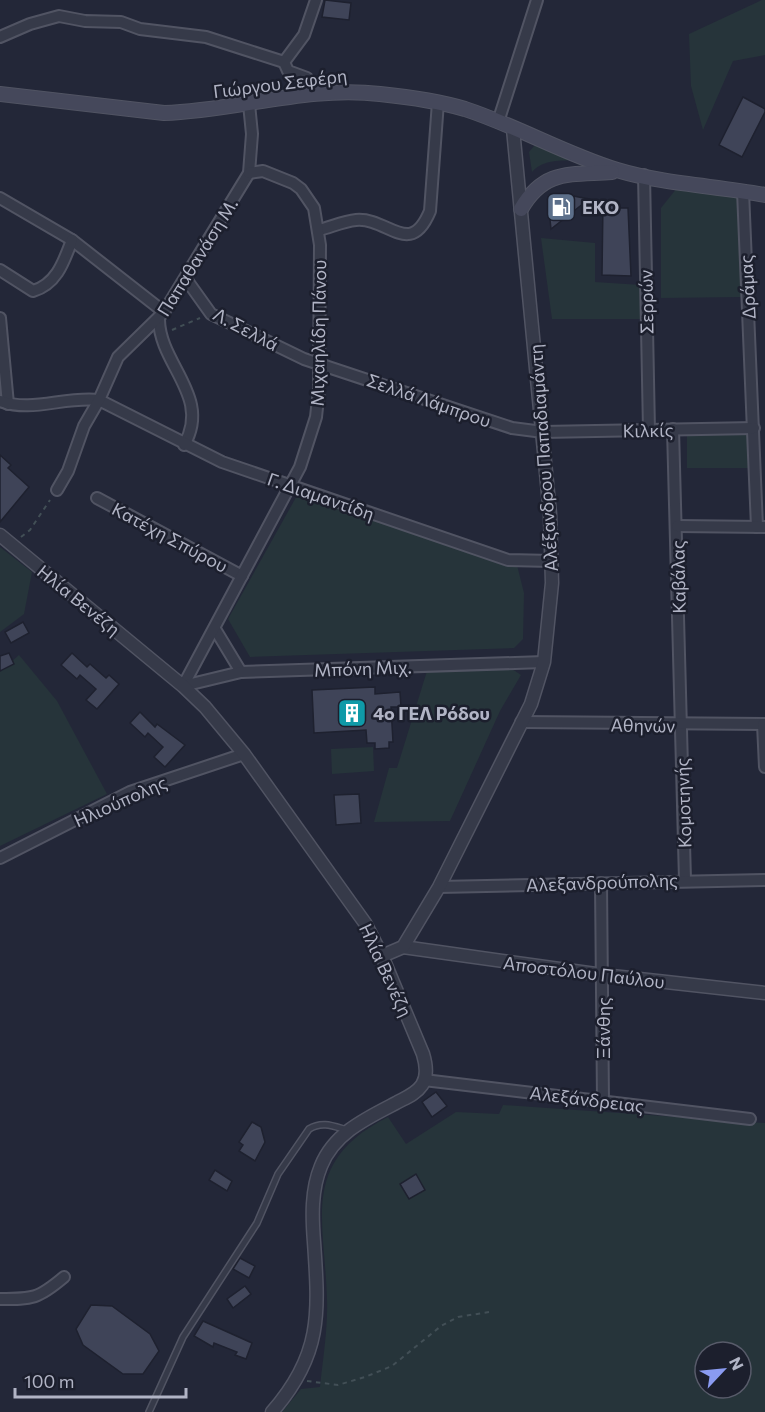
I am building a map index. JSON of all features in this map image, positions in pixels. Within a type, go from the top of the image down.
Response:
[{"type":"main road","name":"Γιώργου Σεφέρη","points":[[0,94],[155,113],[186,112],[312,93],[351,91],[438,102],[498,122],[579,158],[620,171],[765,195]]},
{"type":"main road","points":[[521,209],[531,192],[554,178],[620,171]]},
{"type":"street","points":[[284,62],[304,35],[316,0]]},
{"type":"street","points":[[498,122],[532,24],[537,0]]},
{"type":"street","points":[[0,37],[30,24],[59,16],[85,21],[121,22],[140,29],[206,37],[284,62],[288,71],[307,78],[312,93]]},
{"type":"street","points":[[319,230],[355,220],[403,234],[418,231],[424,227],[430,211],[438,102]]},
{"type":"street","name":"Παπαθανάση Μ.","points":[[57,490],[68,471],[87,419],[99,400],[118,357],[132,340],[162,316],[249,173],[252,134],[249,104]]},
{"type":"street","name":"Αλέξανδρου Παπαδιαμάντη","points":[[403,947],[439,887],[539,686],[550,618],[552,561],[543,432],[513,129]]},
{"type":"street","name":"Μιχαηλίδη Πάνου","points":[[183,686],[300,467],[316,417],[319,389],[319,230],[314,208],[301,189],[263,171],[249,173]]},
{"type":"street","name":"Σερρών","points":[[644,175],[649,430]]},
{"type":"street","name":"Δράμας","points":[[743,191],[761,527]]},
{"type":"street","points":[[0,198],[72,240],[162,316],[159,335],[188,396],[193,419],[191,432],[184,445]]},
{"type":"street","points":[[0,270],[33,291],[41,289],[59,273],[72,240]]},
{"type":"street","name":"Λ. Σελλά","points":[[186,279],[211,314],[304,359],[318,362]]},
{"type":"street","points":[[0,318],[4,402],[32,406],[77,398],[99,400]]},
{"type":"street","name":"Σελλά Λάμπρου","points":[[318,362],[512,428],[543,432]]},
{"type":"street","name":"Γ. Διαμαντίδη","points":[[99,400],[184,445],[222,462],[289,486],[508,560],[552,561]]},
{"type":"street","name":"Κιλκίς","points":[[543,432],[754,428]]},
{"type":"street","name":"Καβάλας","points":[[673,429],[680,725]]},
{"type":"street","name":"Κατέχη Σπύρου","points":[[97,498],[242,576]]},
{"type":"street","points":[[677,526],[761,527]]},
{"type":"street","name":"Ηλία Βενέζη","points":[[0,535],[183,686],[205,707],[244,754],[365,923],[382,956],[423,1054],[426,1068],[424,1080]]},
{"type":"street","points":[[215,629],[241,672]]},
{"type":"street","name":"Μπόνη Μιχ.","points":[[183,686],[241,672],[544,662]]},
{"type":"street","name":"Αθηνών","points":[[521,722],[764,724]]},
{"type":"street","points":[[764,724],[765,767]]},
{"type":"street","name":"Κομοτηνής","points":[[680,725],[686,880]]},
{"type":"street","name":"Ηλιούπολης","points":[[0,858],[130,792],[244,754]]},
{"type":"street","name":"Αλεξανδρούπολης","points":[[439,887],[765,880]]},
{"type":"street","name":"Ξάνθης","points":[[601,883],[603,1101]]},
{"type":"street","points":[[382,956],[403,947]]},
{"type":"street","name":"Αποστόλου Παύλου","points":[[403,947],[603,975],[765,993]]},
{"type":"street","points":[[272,1412],[298,1379],[312,1346],[317,1308],[312,1220],[316,1185],[327,1155],[349,1131],[413,1094],[424,1080]]},
{"type":"street","name":"Αλεξάνδρειας","points":[[424,1080],[750,1119]]},
{"type":"street","points":[[0,1299],[30,1299],[48,1291],[64,1277]]},
{"type":"lane","points":[[149,1412],[183,1337],[257,1223],[278,1174],[309,1129],[316,1125],[326,1124],[349,1131]]},
{"type":"path","points":[[159,335],[211,314]]},
{"type":"path","points":[[12,545],[30,530],[57,490]]},
{"type":"path","points":[[298,1379],[338,1385],[365,1377],[392,1366],[429,1339],[441,1326],[458,1317],[489,1312]]},
{"type":"shaded area","points":[[765,0],[765,55],[733,61],[703,130],[691,86],[689,34]]},
{"type":"shaded area","points":[[535,145],[543,145],[577,160],[547,163],[532,172],[529,152]]},
{"type":"shaded area","points":[[677,188],[739,197],[742,297],[661,298],[661,208]]},
{"type":"shaded area","points":[[541,238],[595,243],[595,282],[641,285],[640,319],[552,319]]},
{"type":"shaded area","points":[[687,432],[748,432],[748,468],[687,468]]},
{"type":"shaded area","points":[[299,492],[517,565],[524,593],[523,639],[514,648],[250,657],[228,619]]},
{"type":"shaded area","points":[[0,547],[32,572],[24,614],[0,632]]},
{"type":"shaded area","points":[[19,655],[57,701],[107,794],[0,846],[0,672]]},
{"type":"shaded area","points":[[506,665],[521,675],[500,711],[450,821],[374,822],[389,768],[397,768],[427,671]]},
{"type":"shaded area","points":[[373,747],[374,771],[332,774],[331,749]]},
{"type":"shaded area","points":[[503,1105],[765,1123],[765,1412],[282,1412],[301,1389],[320,1387],[327,1311],[322,1218],[323,1195],[329,1173],[341,1153],[360,1134],[388,1117],[406,1144],[456,1112],[499,1114]]},
{"type":"building","points":[[325,0],[351,3],[349,20],[322,17]]},
{"type":"building","points":[[743,97],[765,109],[765,112],[742,157],[719,145]]},
{"type":"building","points":[[563,194],[589,199],[551,229],[549,210],[552,202]]},
{"type":"building","points":[[603,202],[617,202],[617,208],[628,208],[631,276],[602,275]]},
{"type":"building","points":[[0,455],[11,465],[8,468],[29,487],[0,522]]},
{"type":"building","points":[[23,622],[29,633],[11,643],[5,632]]},
{"type":"building","points":[[9,653],[14,664],[0,671],[0,656]]},
{"type":"building","points":[[72,653],[87,667],[90,664],[106,678],[109,675],[119,684],[97,709],[86,700],[96,689],[80,675],[77,679],[61,665]]},
{"type":"building","name":"4ο ΓΕΛ Ρόδου","points":[[375,687],[375,694],[400,692],[401,707],[391,707],[393,742],[389,742],[389,748],[375,749],[375,743],[367,743],[366,730],[314,733],[312,690]]},
{"type":"building","points":[[140,712],[155,727],[157,724],[185,745],[165,767],[154,757],[163,747],[148,733],[145,737],[130,723]]},
{"type":"building","points":[[359,794],[361,823],[336,825],[334,795]]},
{"type":"building","points":[[436,1092],[447,1106],[432,1117],[422,1102]]},
{"type":"building","points":[[252,1122],[261,1127],[265,1142],[255,1161],[239,1151],[243,1145],[239,1142]]},
{"type":"building","points":[[215,1170],[232,1181],[227,1191],[209,1180]]},
{"type":"building","points":[[416,1174],[425,1190],[409,1199],[400,1184]]},
{"type":"building","points":[[240,1258],[255,1266],[249,1278],[233,1269]]},
{"type":"building","points":[[245,1286],[251,1294],[233,1308],[227,1299]]},
{"type":"building","points":[[91,1305],[112,1306],[150,1334],[159,1351],[143,1374],[123,1374],[83,1345],[76,1329]]},
{"type":"building","points":[[203,1321],[252,1343],[246,1359],[235,1355],[237,1352],[214,1343],[213,1347],[194,1336]]},
{"type":"place","name":"EKO","points":[[561,207]]},
{"type":"place","name":"4ο ΓΕΛ Ρόδου","points":[[352,713]]}]
